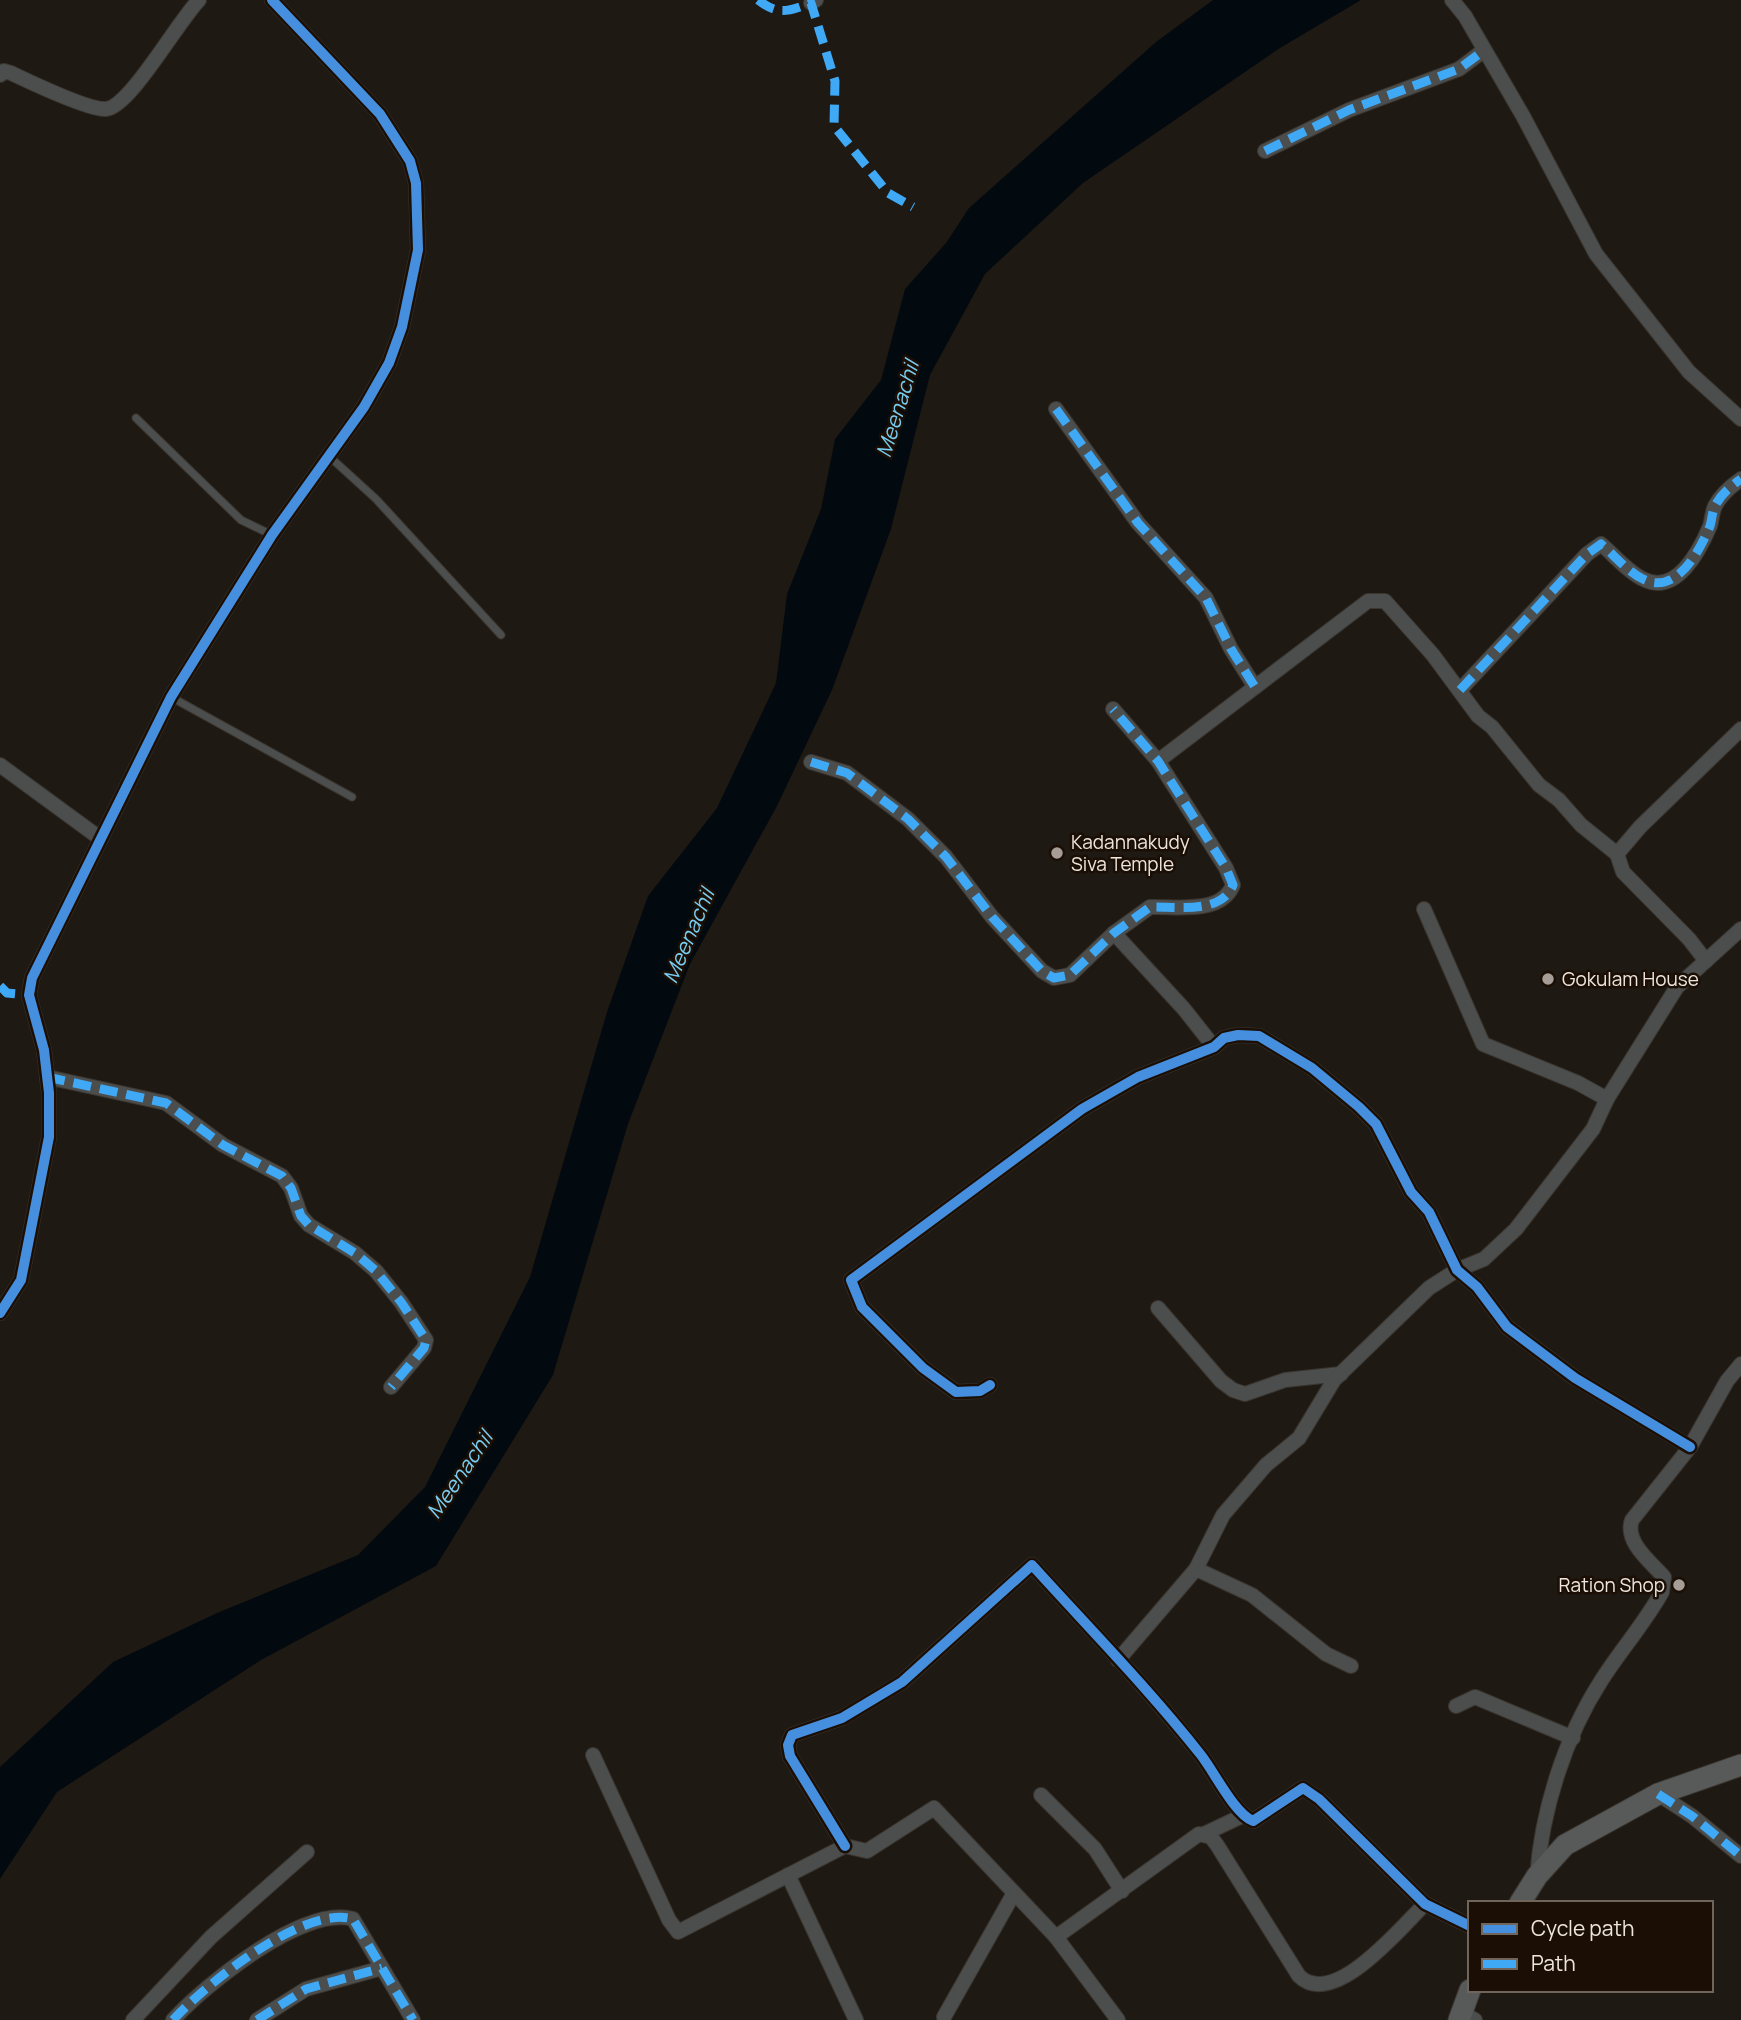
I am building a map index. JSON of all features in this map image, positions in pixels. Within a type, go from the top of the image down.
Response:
[{"type":"main road","points":[[1521,1901],[1537,1876],[1565,1845],[1658,1794],[1741,1765]]},
{"type":"main road","points":[[1465,2018],[1470,1992]]},
{"type":"street","points":[[2,70],[91,108],[109,109],[129,95],[176,27],[199,0]]},
{"type":"street","points":[[0,1313],[21,1280],[49,1137],[44,1050],[29,995],[32,978],[171,697],[272,535],[331,458],[389,363],[402,327],[418,250],[416,183],[410,161],[380,114],[272,0]]},
{"type":"street","points":[[1452,0],[1465,16],[1523,116],[1596,254],[1689,372],[1741,419]]},
{"type":"street","points":[[1265,151],[1349,110],[1459,69],[1483,51]]},
{"type":"street","points":[[1056,409],[1138,523],[1206,598],[1231,649],[1255,687]]},
{"type":"street","points":[[1460,690],[1587,554],[1601,544],[1642,579],[1658,584],[1673,580],[1697,554],[1711,524],[1714,507],[1727,490],[1741,479]]},
{"type":"street","points":[[1158,761],[1367,601],[1376,599],[1393,607],[1478,716],[1492,727],[1539,785],[1559,800],[1581,825],[1617,855],[1623,872],[1689,939],[1706,961]]},
{"type":"street","points":[[811,762],[847,773],[908,819],[946,857],[992,917],[1042,971],[1054,978],[1070,975],[1114,933],[1150,906],[1175,908],[1216,903],[1230,895],[1233,886],[1220,858],[1158,761],[1113,709]]},
{"type":"street","points":[[1617,855],[1640,827],[1741,729]]},
{"type":"street","points":[[0,765],[101,839]]},
{"type":"street","points":[[1424,909],[1483,1044],[1578,1083],[1607,1100]]},
{"type":"street","points":[[1118,1660],[1196,1569],[1223,1516],[1266,1465],[1298,1438],[1312,1413],[1341,1374],[1429,1287],[1457,1270],[1484,1259],[1516,1229],[1586,1139],[1677,987],[1741,929]]},
{"type":"street","points":[[1114,933],[1214,1046]]},
{"type":"street","points":[[989,1385],[980,1391],[956,1392],[923,1368],[862,1307],[850,1280],[1082,1109],[1138,1077],[1214,1046],[1224,1038],[1238,1035],[1259,1036],[1312,1068],[1376,1124],[1411,1192],[1429,1212],[1457,1270],[1476,1287],[1507,1326],[1575,1378],[1690,1447]]},
{"type":"street","points":[[47,1077],[166,1103],[223,1145],[282,1176],[291,1188],[301,1216],[309,1225],[355,1252],[376,1271],[426,1340],[424,1348],[391,1387]]},
{"type":"street","points":[[1158,1308],[1221,1381],[1233,1390],[1245,1394],[1285,1380],[1341,1374]]},
{"type":"street","points":[[1537,1876],[1539,1846],[1546,1819],[1573,1738],[1600,1683],[1662,1592],[1664,1577],[1632,1539],[1628,1529],[1690,1447],[1727,1381],[1741,1364]]},
{"type":"street","points":[[845,1846],[790,1756],[788,1745],[792,1735],[842,1718],[902,1682],[1032,1565],[1186,1735],[1217,1774],[1242,1816],[1253,1821],[1303,1788],[1319,1799],[1425,1904],[1468,1925]]},
{"type":"street","points":[[1196,1569],[1252,1595],[1326,1654],[1351,1666]]},
{"type":"street","points":[[1456,1706],[1475,1697],[1573,1738]]},
{"type":"street","points":[[593,1755],[663,1909],[678,1932],[845,1846],[867,1851],[934,1808],[1056,1937],[1118,2020]]},
{"type":"street","points":[[1658,1794],[1692,1816],[1741,1856]]},
{"type":"street","points":[[1041,1795],[1096,1849],[1122,1891]]},
{"type":"street","points":[[1056,1937],[1122,1891],[1193,1836],[1204,1834],[1242,1816]]},
{"type":"street","points":[[1204,1834],[1217,1844],[1299,1976],[1311,1985],[1325,1985],[1356,1970],[1425,1904]]},
{"type":"street","points":[[133,2020],[211,1937],[307,1852]]},
{"type":"street","points":[[788,1875],[856,2020]]},
{"type":"street","points":[[944,2017],[1014,1893]]},
{"type":"street","points":[[173,2020],[249,1954],[319,1922],[344,1916],[353,1919],[413,2020]]},
{"type":"street","points":[[257,2020],[306,1989],[382,1968]]},
{"type":"lane","points":[[135,418],[241,520],[272,535]]},
{"type":"lane","points":[[331,458],[403,528],[501,635]]},
{"type":"lane","points":[[171,697],[352,797]]},
{"type":"water","name":"Meenachil","points":[[1213,0],[1361,0],[1280,48],[1083,183],[985,274],[930,375],[891,529],[832,690],[777,806],[690,964],[628,1124],[553,1375],[436,1566],[261,1660],[57,1792],[0,1879],[0,1767],[113,1662],[217,1613],[358,1555],[425,1487],[530,1277],[607,1012],[648,896],[717,808],[776,683],[787,594],[821,509],[835,439],[881,380],[905,289],[946,243],[969,208],[1156,42]]},
{"type":"marked path","points":[[758,0],[778,10],[811,3],[835,81],[834,126],[888,193],[913,207]]},
{"type":"marked path","points":[[1265,151],[1349,110],[1459,69],[1483,51]]},
{"type":"marked path","points":[[1056,409],[1138,523],[1206,598],[1231,649],[1255,687]]},
{"type":"marked path","points":[[1460,690],[1587,554],[1601,544],[1643,579],[1655,583],[1676,577],[1700,548],[1717,502],[1741,479]]},
{"type":"marked path","points":[[811,762],[847,773],[908,819],[946,857],[992,917],[1042,971],[1054,978],[1070,975],[1114,933],[1150,907],[1185,908],[1208,905],[1227,895],[1233,885],[1226,868],[1158,761],[1113,709]]},
{"type":"marked path","points":[[0,986],[7,993],[29,995]]},
{"type":"marked path","points":[[47,1077],[166,1103],[223,1145],[282,1176],[291,1188],[301,1216],[309,1225],[355,1253],[376,1271],[426,1340],[424,1348],[391,1387]]},
{"type":"marked path","points":[[1658,1794],[1692,1816],[1741,1856]]},
{"type":"marked path","points":[[173,2020],[208,1987],[256,1951],[308,1924],[332,1918],[353,1919],[413,2020]]},
{"type":"marked path","points":[[257,2020],[306,1989],[382,1968]]},
{"type":"cycle path","points":[[0,1313],[21,1280],[49,1137],[49,1093],[44,1050],[29,995],[32,978],[171,697],[272,535],[364,407],[389,363],[402,327],[418,250],[416,183],[410,161],[380,114],[272,0]]},
{"type":"cycle path","points":[[990,1385],[980,1391],[956,1392],[923,1368],[862,1307],[851,1280],[1082,1109],[1138,1077],[1214,1047],[1224,1038],[1238,1035],[1259,1036],[1312,1068],[1376,1124],[1411,1192],[1429,1212],[1457,1270],[1477,1287],[1507,1327],[1575,1378],[1690,1447]]},
{"type":"cycle path","points":[[845,1846],[790,1756],[788,1745],[792,1735],[842,1718],[902,1682],[1032,1565],[1160,1706],[1201,1755],[1246,1817],[1253,1821],[1303,1788],[1319,1799],[1425,1904],[1468,1925]]},
{"type":"place","name":"Kadannakudy Siva Temple","points":[[1057,853]]},
{"type":"place","name":"Gokulam House","points":[[1548,979]]},
{"type":"place","name":"Ration Shop","points":[[1679,1585]]}]
